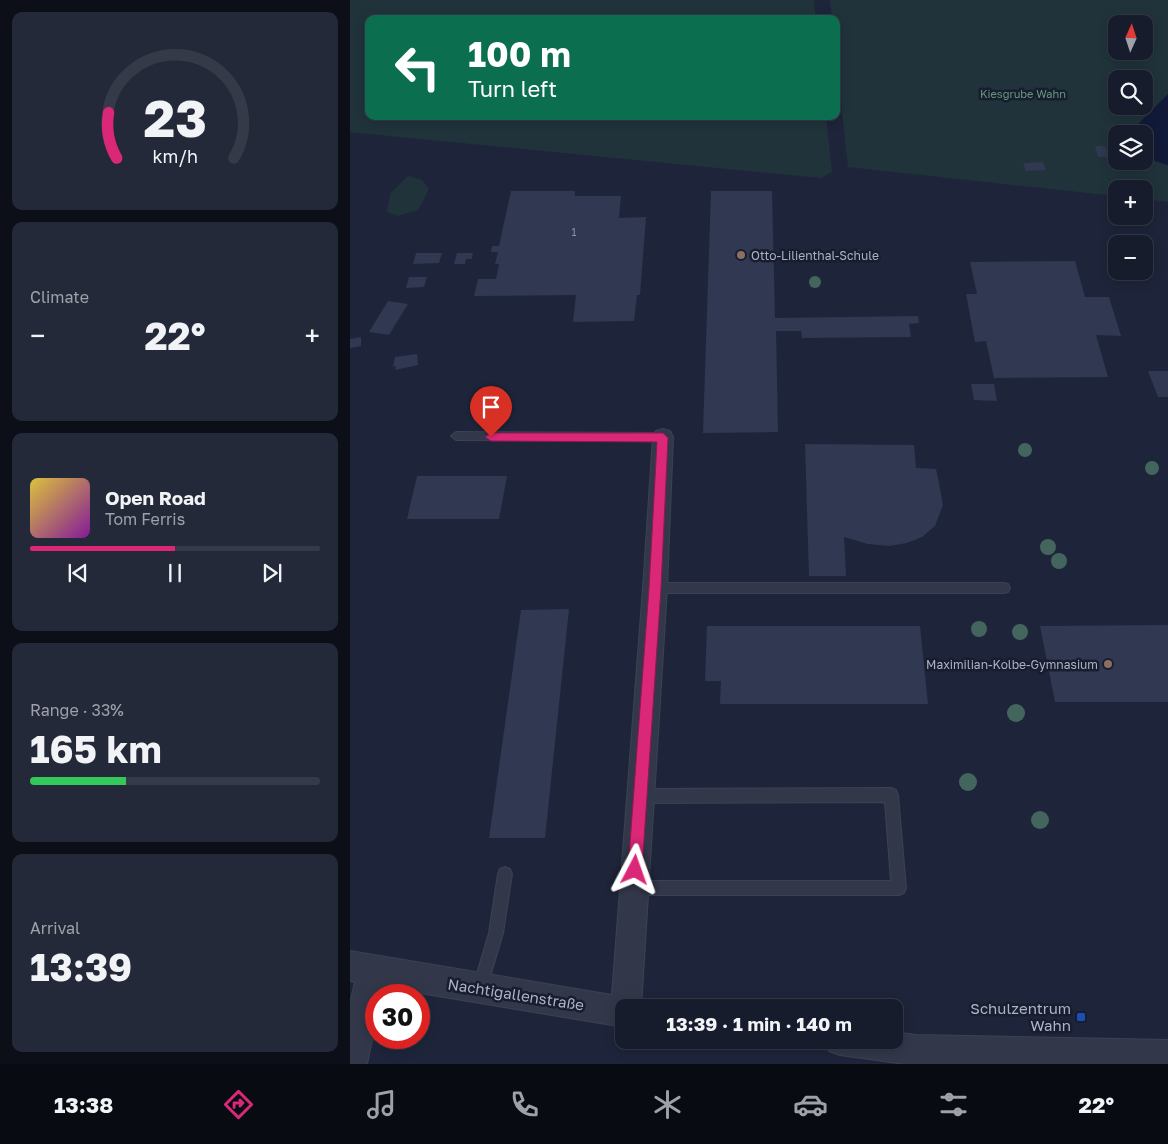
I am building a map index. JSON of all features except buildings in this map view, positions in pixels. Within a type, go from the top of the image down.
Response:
[{"type":"street","points":[[627,999],[655,588],[663,438]]},
{"type":"street","points":[[351,1064],[362,968]]},
{"type":"street","name":"Nachtigallenstraße","points":[[362,968],[615,1010]]},
{"type":"street","points":[[881,1049],[917,1057],[1168,1055]]},
{"type":"lane","points":[[456,436],[663,438]]},
{"type":"lane","points":[[655,588],[1004,588]]},
{"type":"lane","points":[[634,888],[899,888],[891,795],[640,796]]},
{"type":"lane","points":[[480,988],[496,933],[505,874]]},
{"type":"green space","points":[[350,0],[814,0],[816,15],[365,15],[365,120],[826,120],[832,172],[821,178],[350,132]]},
{"type":"green space","name":"Kiesgrube Wahn","points":[[830,0],[1168,0],[1168,202],[1153,200],[1153,180],[1108,180],[1108,195],[848,167],[840,94],[840,15],[832,15]]},
{"type":"green space","points":[[408,176],[422,180],[429,189],[418,210],[398,216],[387,212],[390,194]]},
{"type":"water","points":[[1168,94],[1168,165],[1153,160],[1153,125],[1139,125],[1147,115],[1153,115],[1153,109]]},
{"type":"place","name":"Otto-Lilienthal-Schule","points":[[741,255]]},
{"type":"place","name":"Maximilian-Kolbe-Gymnasium","points":[[1108,664]]},
{"type":"place","name":"Schulzentrum Wahn","points":[[1081,1017]]},
{"type":"route","points":[[491,437],[663,438],[655,588],[635,870]]}]
